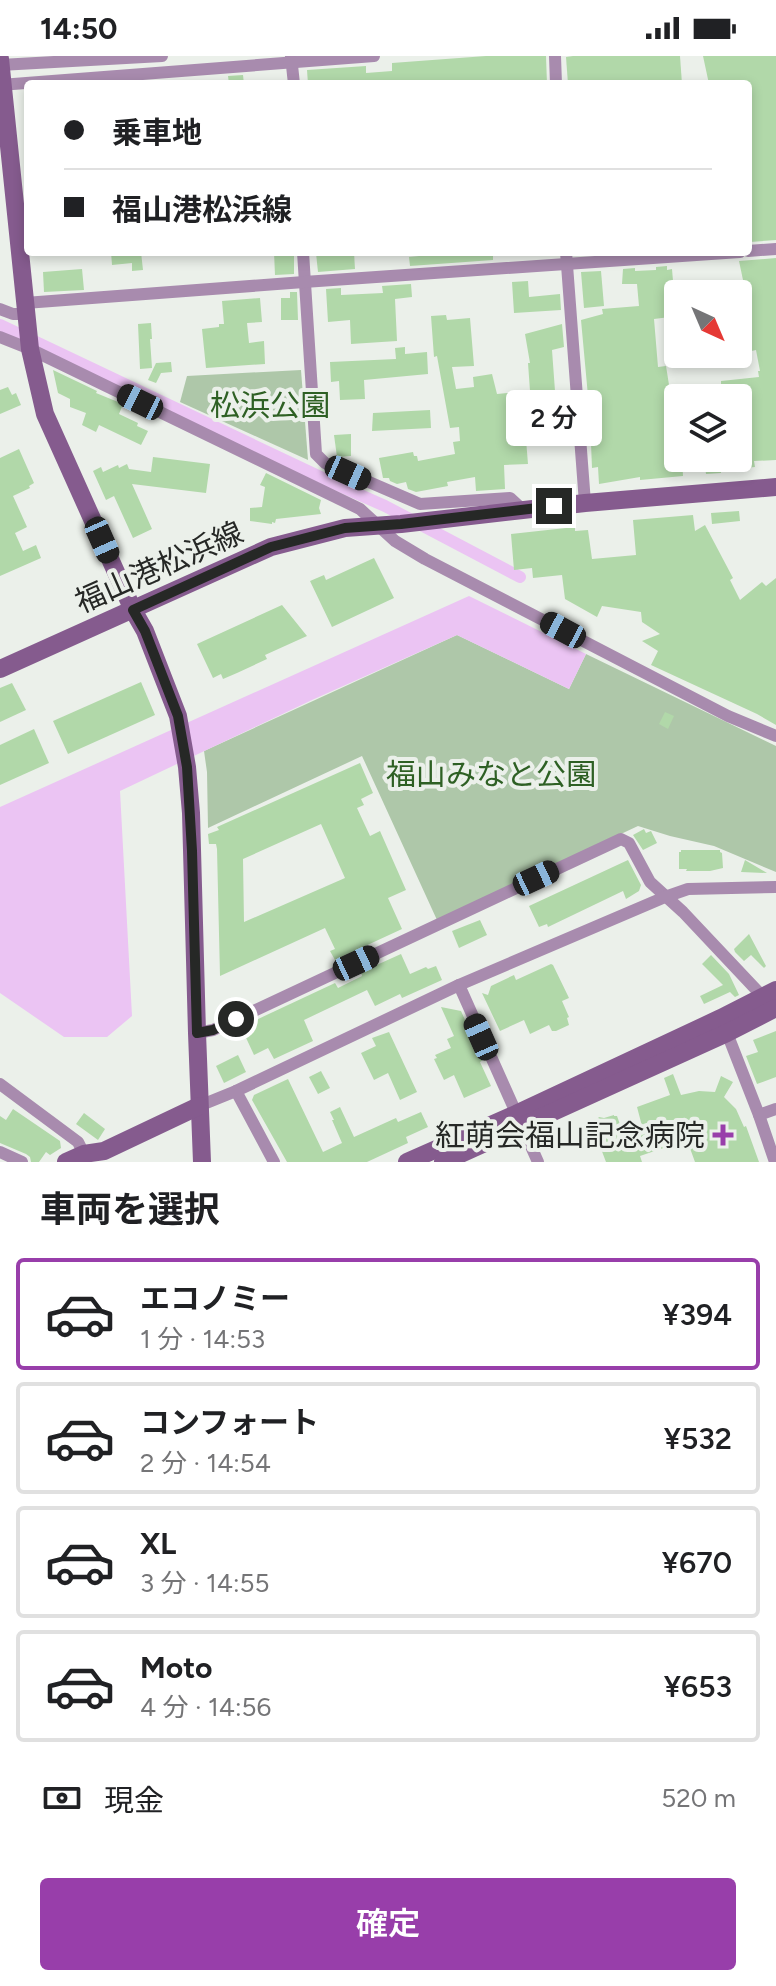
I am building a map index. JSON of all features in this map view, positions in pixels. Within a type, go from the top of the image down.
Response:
[{"type":"street","points":[[0,65],[162,56]]},
{"type":"street","points":[[57,80],[292,59],[374,56]]},
{"type":"street","points":[[555,56],[556,80]]},
{"type":"street","points":[[0,59],[16,313],[30,349],[45,414],[145,631],[178,716],[187,767],[192,838],[202,1162]]},
{"type":"street","points":[[292,59],[294,80]]},
{"type":"street","points":[[1,85],[24,83]]},
{"type":"street","points":[[752,251],[776,249]]},
{"type":"street","points":[[303,256],[316,454],[325,463],[420,504],[510,498],[523,510]]},
{"type":"street","points":[[0,309],[16,313],[304,282],[567,258],[625,256]]},
{"type":"street","points":[[567,258],[585,503]]},
{"type":"street","points":[[0,337],[360,509],[395,541],[425,559],[728,716],[776,736]]},
{"type":"street","name":"福山港松浜線","points":[[0,669],[271,547],[345,528],[776,487]]},
{"type":"street","points":[[197,1033],[213,1030],[621,839],[629,843],[650,882],[772,998]]},
{"type":"street","points":[[66,1162],[84,1154],[104,1151],[459,985],[665,897],[688,889],[776,887]]},
{"type":"street","points":[[459,985],[538,1162]]},
{"type":"street","points":[[407,1162],[518,1120],[727,1033],[772,998]]},
{"type":"street","points":[[443,1162],[518,1120],[772,998]]},
{"type":"street","points":[[727,1033],[775,1162]]},
{"type":"street","points":[[0,1084],[78,1142],[84,1154]]},
{"type":"street","points":[[236,1091],[274,1162]]},
{"type":"street","points":[[759,1115],[776,1109]]},
{"type":"street","points":[[0,1152],[22,1162]]},
{"type":"green space","name":"松浜公園","points":[[301,370],[308,460],[180,402],[187,376]]},
{"type":"green space","name":"福山みなと公園","points":[[457,635],[569,689],[586,654],[776,746],[776,872],[714,846],[638,826],[437,920],[362,756],[208,828],[204,751]]},
{"type":"shaded area","points":[[469,596],[586,654],[569,689],[457,635],[120,791],[132,1016],[107,1037],[64,1037],[0,993],[0,807]]},
{"type":"building","points":[[486,56],[546,56],[547,80],[308,80],[307,70],[366,66],[366,73],[392,71],[392,63]]},
{"type":"building","points":[[680,56],[682,80],[568,80],[566,57]]},
{"type":"building","points":[[703,56],[776,56],[776,240],[752,242],[752,80],[708,80]]},
{"type":"building","points":[[243,75],[244,80],[228,80],[228,76]]},
{"type":"building","points":[[111,256],[141,256],[143,270],[132,271],[132,263],[112,265]]},
{"type":"building","points":[[274,256],[294,256],[294,274],[275,275]]},
{"type":"building","points":[[316,256],[354,256],[355,269],[318,272]]},
{"type":"building","points":[[493,256],[493,260],[410,266],[409,257]]},
{"type":"building","points":[[776,258],[776,460],[754,461],[755,467],[752,467],[752,384],[721,384],[721,381],[759,377],[760,371],[756,350],[752,351],[752,280],[743,280],[739,261]]},
{"type":"building","points":[[656,267],[672,269],[673,280],[664,280],[664,318],[654,319],[658,367],[666,368],[669,384],[664,384],[664,472],[683,472],[683,476],[640,480],[640,477],[599,484],[598,467],[592,468],[590,419],[593,419],[581,320],[603,314],[602,309],[639,306],[637,284],[622,284],[623,269],[656,270]]},
{"type":"building","points":[[82,269],[84,290],[44,292],[43,272]]},
{"type":"building","points":[[601,271],[604,306],[584,308],[581,272]]},
{"type":"building","points":[[528,281],[529,297],[560,294],[561,310],[514,313],[512,282]]},
{"type":"building","points":[[411,284],[412,297],[395,299],[397,341],[351,344],[350,320],[328,322],[326,289],[341,288],[341,295],[383,293],[382,286]]},
{"type":"building","points":[[290,292],[297,292],[298,320],[281,320],[281,298],[290,298]]},
{"type":"building","points":[[260,298],[262,322],[247,323],[249,343],[264,341],[265,364],[206,368],[202,329],[224,324],[222,301]]},
{"type":"building","points":[[446,315],[447,320],[470,318],[474,366],[452,367],[456,389],[474,387],[473,377],[492,374],[497,394],[530,391],[530,363],[525,334],[562,324],[564,347],[552,350],[555,391],[540,392],[542,413],[524,415],[528,464],[504,465],[505,489],[476,491],[475,477],[416,492],[408,489],[406,482],[397,484],[383,478],[379,458],[413,452],[418,461],[455,454],[453,442],[460,441],[459,427],[450,428],[437,356],[434,357],[431,316]]},
{"type":"building","points":[[151,323],[152,368],[140,369],[138,324]]},
{"type":"building","points":[[405,347],[405,354],[427,352],[428,374],[364,380],[365,399],[340,400],[339,381],[331,382],[330,362],[396,359],[395,348]]},
{"type":"building","points":[[171,362],[172,372],[161,373],[156,383],[148,380],[156,363]]},
{"type":"building","points":[[53,370],[123,404],[119,414],[148,431],[141,445],[99,425],[96,432],[82,425],[86,413],[70,407],[70,399],[58,393]]},
{"type":"building","points":[[8,387],[12,395],[16,393],[21,405],[0,414],[0,390]]},
{"type":"building","points":[[430,410],[431,428],[372,431],[373,413]]},
{"type":"building","points":[[351,434],[351,456],[337,457],[334,435]]},
{"type":"building","points":[[19,449],[34,483],[13,496],[27,527],[15,533],[23,551],[36,545],[41,558],[0,576],[0,458]]},
{"type":"building","points":[[153,457],[210,464],[206,493],[132,484],[152,529],[133,538],[114,496],[106,500],[93,471],[101,467],[103,472],[127,464],[129,469],[151,472]]},
{"type":"building","points":[[266,473],[321,500],[321,514],[276,519],[272,524],[250,521],[250,508],[262,507],[265,487],[260,485]]},
{"type":"building","points":[[739,511],[740,521],[712,524],[711,513]]},
{"type":"building","points":[[693,515],[695,531],[705,525],[733,578],[730,580],[740,600],[762,582],[766,586],[776,578],[776,725],[651,665],[658,651],[642,641],[660,634],[642,622],[641,612],[602,606],[597,617],[565,599],[562,575],[533,578],[532,568],[514,570],[511,534],[575,527],[575,531],[588,530],[592,559],[636,555],[633,520]]},
{"type":"building","points":[[374,558],[394,598],[332,627],[310,581],[324,575],[326,580]]},
{"type":"building","points":[[282,605],[307,636],[265,655],[267,659],[237,673],[223,679],[221,674],[213,678],[197,644]]},
{"type":"building","points":[[141,682],[155,715],[68,754],[53,721]]},
{"type":"building","points":[[12,683],[26,710],[0,722],[0,688]]},
{"type":"building","points":[[665,712],[674,716],[668,729],[659,724]]},
{"type":"building","points":[[34,729],[49,763],[0,785],[0,745]]},
{"type":"building","points":[[360,763],[373,793],[361,799],[364,805],[357,808],[370,836],[380,831],[406,890],[388,898],[402,929],[335,960],[330,951],[335,949],[325,928],[220,976],[217,849],[216,844],[209,844],[208,834],[219,830],[217,827]],"holes":[[[321,824],[345,878],[244,922],[243,859]]]},
{"type":"building","points":[[644,829],[646,833],[651,831],[657,843],[643,850],[633,835]]},
{"type":"building","points":[[681,850],[720,850],[723,868],[710,871],[679,869]]},
{"type":"building","points":[[628,860],[641,885],[639,891],[626,899],[623,891],[548,927],[547,924],[539,927],[529,906]]},
{"type":"building","points":[[745,860],[767,873],[741,872]]},
{"type":"building","points":[[480,920],[487,935],[459,948],[452,931]]},
{"type":"building","points":[[749,934],[766,966],[764,968],[751,955],[744,961],[735,952],[734,949]]},
{"type":"building","points":[[401,954],[410,974],[436,966],[442,980],[375,1006],[367,990],[304,1020],[313,1041],[274,1059],[268,1048],[254,1055],[241,1027],[335,983],[338,988],[362,976],[361,972]]},
{"type":"building","points":[[711,955],[729,974],[739,995],[735,997],[730,992],[704,1004],[700,996],[723,985],[702,964]]},
{"type":"building","points":[[551,964],[569,998],[562,1001],[569,1025],[552,1031],[549,1025],[530,1034],[524,1020],[500,1031],[482,993],[488,995],[491,986],[514,975],[516,980]]},
{"type":"building","points":[[441,1007],[461,1011],[491,1086],[464,1098],[454,1075],[444,1080],[434,1059],[437,1058],[435,1055],[451,1048],[447,1039],[454,1036]]},
{"type":"building","points":[[776,1031],[776,1077],[757,1084],[746,1056],[758,1052],[753,1040]]},
{"type":"building","points":[[389,1032],[417,1092],[400,1100],[388,1073],[374,1080],[361,1053],[376,1046],[372,1038]]},
{"type":"building","points":[[238,1055],[246,1072],[224,1083],[216,1066]]},
{"type":"building","points":[[321,1071],[330,1088],[318,1094],[309,1077]]},
{"type":"building","points":[[673,1074],[681,1095],[699,1091],[715,1092],[721,1076],[733,1082],[724,1097],[746,1126],[759,1162],[695,1162],[687,1140],[640,1156],[642,1162],[606,1162],[592,1125],[599,1117],[614,1115],[623,1133],[642,1126],[637,1107],[670,1095],[664,1078]]},
{"type":"building","points":[[288,1079],[323,1152],[342,1143],[330,1112],[340,1107],[354,1137],[396,1118],[398,1122],[421,1112],[428,1127],[406,1137],[408,1143],[367,1162],[287,1162],[252,1100],[254,1095]]},
{"type":"building","points":[[13,1109],[60,1141],[61,1148],[50,1155],[46,1152],[39,1162],[31,1162],[26,1154],[0,1143],[0,1116],[6,1120]]},
{"type":"building","points":[[84,1113],[105,1129],[98,1140],[76,1124]]},
{"type":"waterway","points":[[0,325],[385,506],[520,577]]},
{"type":"place","name":"紅萌会福山記念病院","points":[[723,1135]]},
{"type":"route","points":[[236,1019],[213,1030],[197,1033],[187,767],[178,716],[145,631],[133,610],[271,547],[345,528],[554,506]]}]
